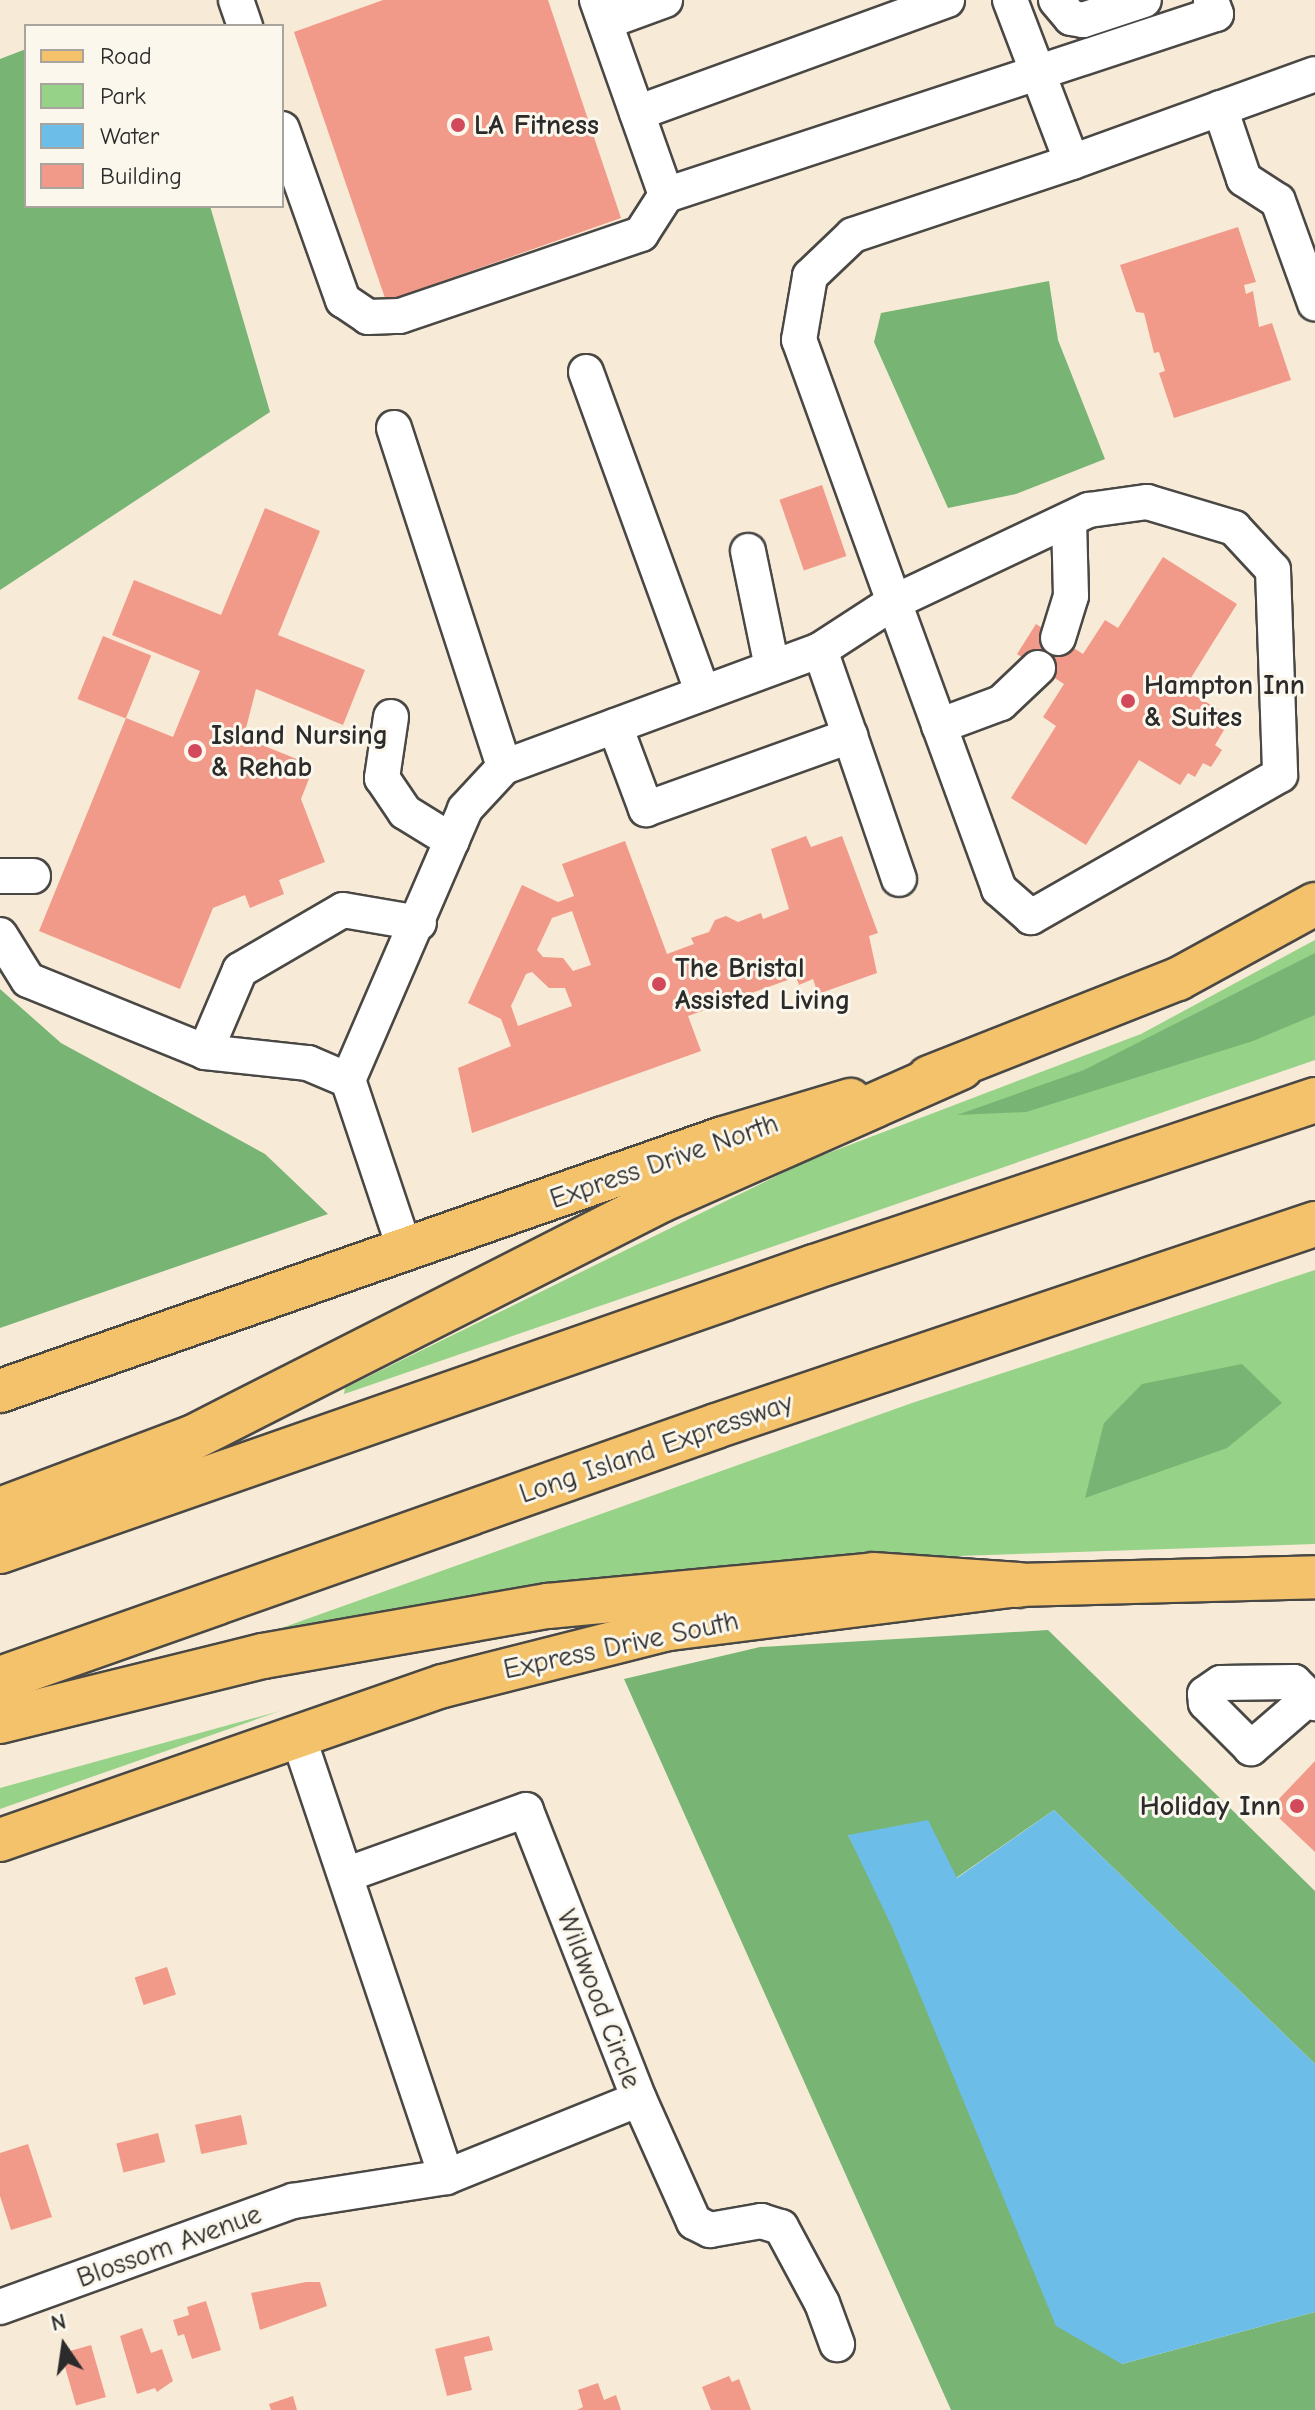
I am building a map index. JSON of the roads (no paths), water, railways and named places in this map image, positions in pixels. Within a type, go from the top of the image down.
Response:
[{"type":"highway","points":[[0,1510],[192,1438],[675,1193],[961,1067]]},
{"type":"highway","points":[[0,1551],[814,1267],[1315,1100]]},
{"type":"highway","name":"Long Island Expressway","points":[[0,1679],[716,1426],[1315,1224]]},
{"type":"highway","points":[[0,1721],[263,1656],[548,1606],[873,1575],[1019,1585]]},
{"type":"main road","name":"Express Drive North","points":[[0,1391],[723,1138],[961,1067],[1178,979],[1315,904]]},
{"type":"main road","name":"Express Drive South","points":[[0,1840],[443,1686],[589,1645],[748,1618],[1019,1585],[1315,1577]]},
{"type":"street","points":[[236,0],[244,24]]},
{"type":"street","points":[[665,0],[601,11],[666,195]]},
{"type":"street","points":[[637,113],[947,0]]},
{"type":"street","points":[[1010,0],[1035,77],[1072,162]]},
{"type":"street","points":[[1056,0],[1071,18],[1083,20],[1144,0]]},
{"type":"street","points":[[284,135],[343,300],[368,317],[400,316],[641,234],[666,195],[1035,77],[1216,14],[1211,0]]},
{"type":"street","points":[[405,1250],[348,1080],[419,923],[465,809],[504,767],[820,650],[894,602],[1089,510],[1147,502],[1234,528],[1273,570],[1280,775],[1031,917],[999,889],[939,726],[894,602],[799,340],[810,276],[853,235],[1072,162],[1315,74]]},
{"type":"street","points":[[1220,108],[1244,179],[1278,201],[1315,303]]},
{"type":"street","points":[[586,372],[703,693]]},
{"type":"street","points":[[394,428],[504,767]]},
{"type":"street","points":[[1058,638],[1071,596],[1069,520]]},
{"type":"street","points":[[748,551],[772,667]]},
{"type":"street","points":[[820,650],[899,879]]},
{"type":"street","points":[[939,726],[1001,703],[1038,668]]},
{"type":"street","points":[[391,717],[382,778],[405,812],[452,841]]},
{"type":"street","points":[[615,726],[646,809],[850,736]]},
{"type":"street","points":[[205,1052],[240,970],[343,910],[419,923]]},
{"type":"street","points":[[0,935],[28,980],[205,1052],[308,1063],[348,1080]]},
{"type":"street","points":[[298,1736],[446,2177]]},
{"type":"street","name":"Wildwood Circle","points":[[293,2201],[446,2177],[639,2099],[526,1810],[345,1875]]},
{"type":"street","points":[[639,2099],[694,2222],[710,2230],[761,2221],[781,2227],[816,2289],[837,2344]]},
{"type":"street","name":"Blossom Avenue","points":[[0,2307],[293,2201]]},
{"type":"water","points":[[1054,1810],[1315,2064],[1315,2312],[1122,2364],[1056,2326],[892,1927],[848,1835],[928,1820],[957,1878]]},
{"type":"place","name":"LA Fitness","points":[[458,125]]},
{"type":"place","name":"Hampton Inn & Suites","points":[[1128,701]]},
{"type":"place","name":"Island Nursing & Rehab","points":[[195,751]]},
{"type":"place","name":"The Bristal Assisted Living","points":[[659,984]]},
{"type":"place","name":"Holiday Inn","points":[[1297,1806]]}]
